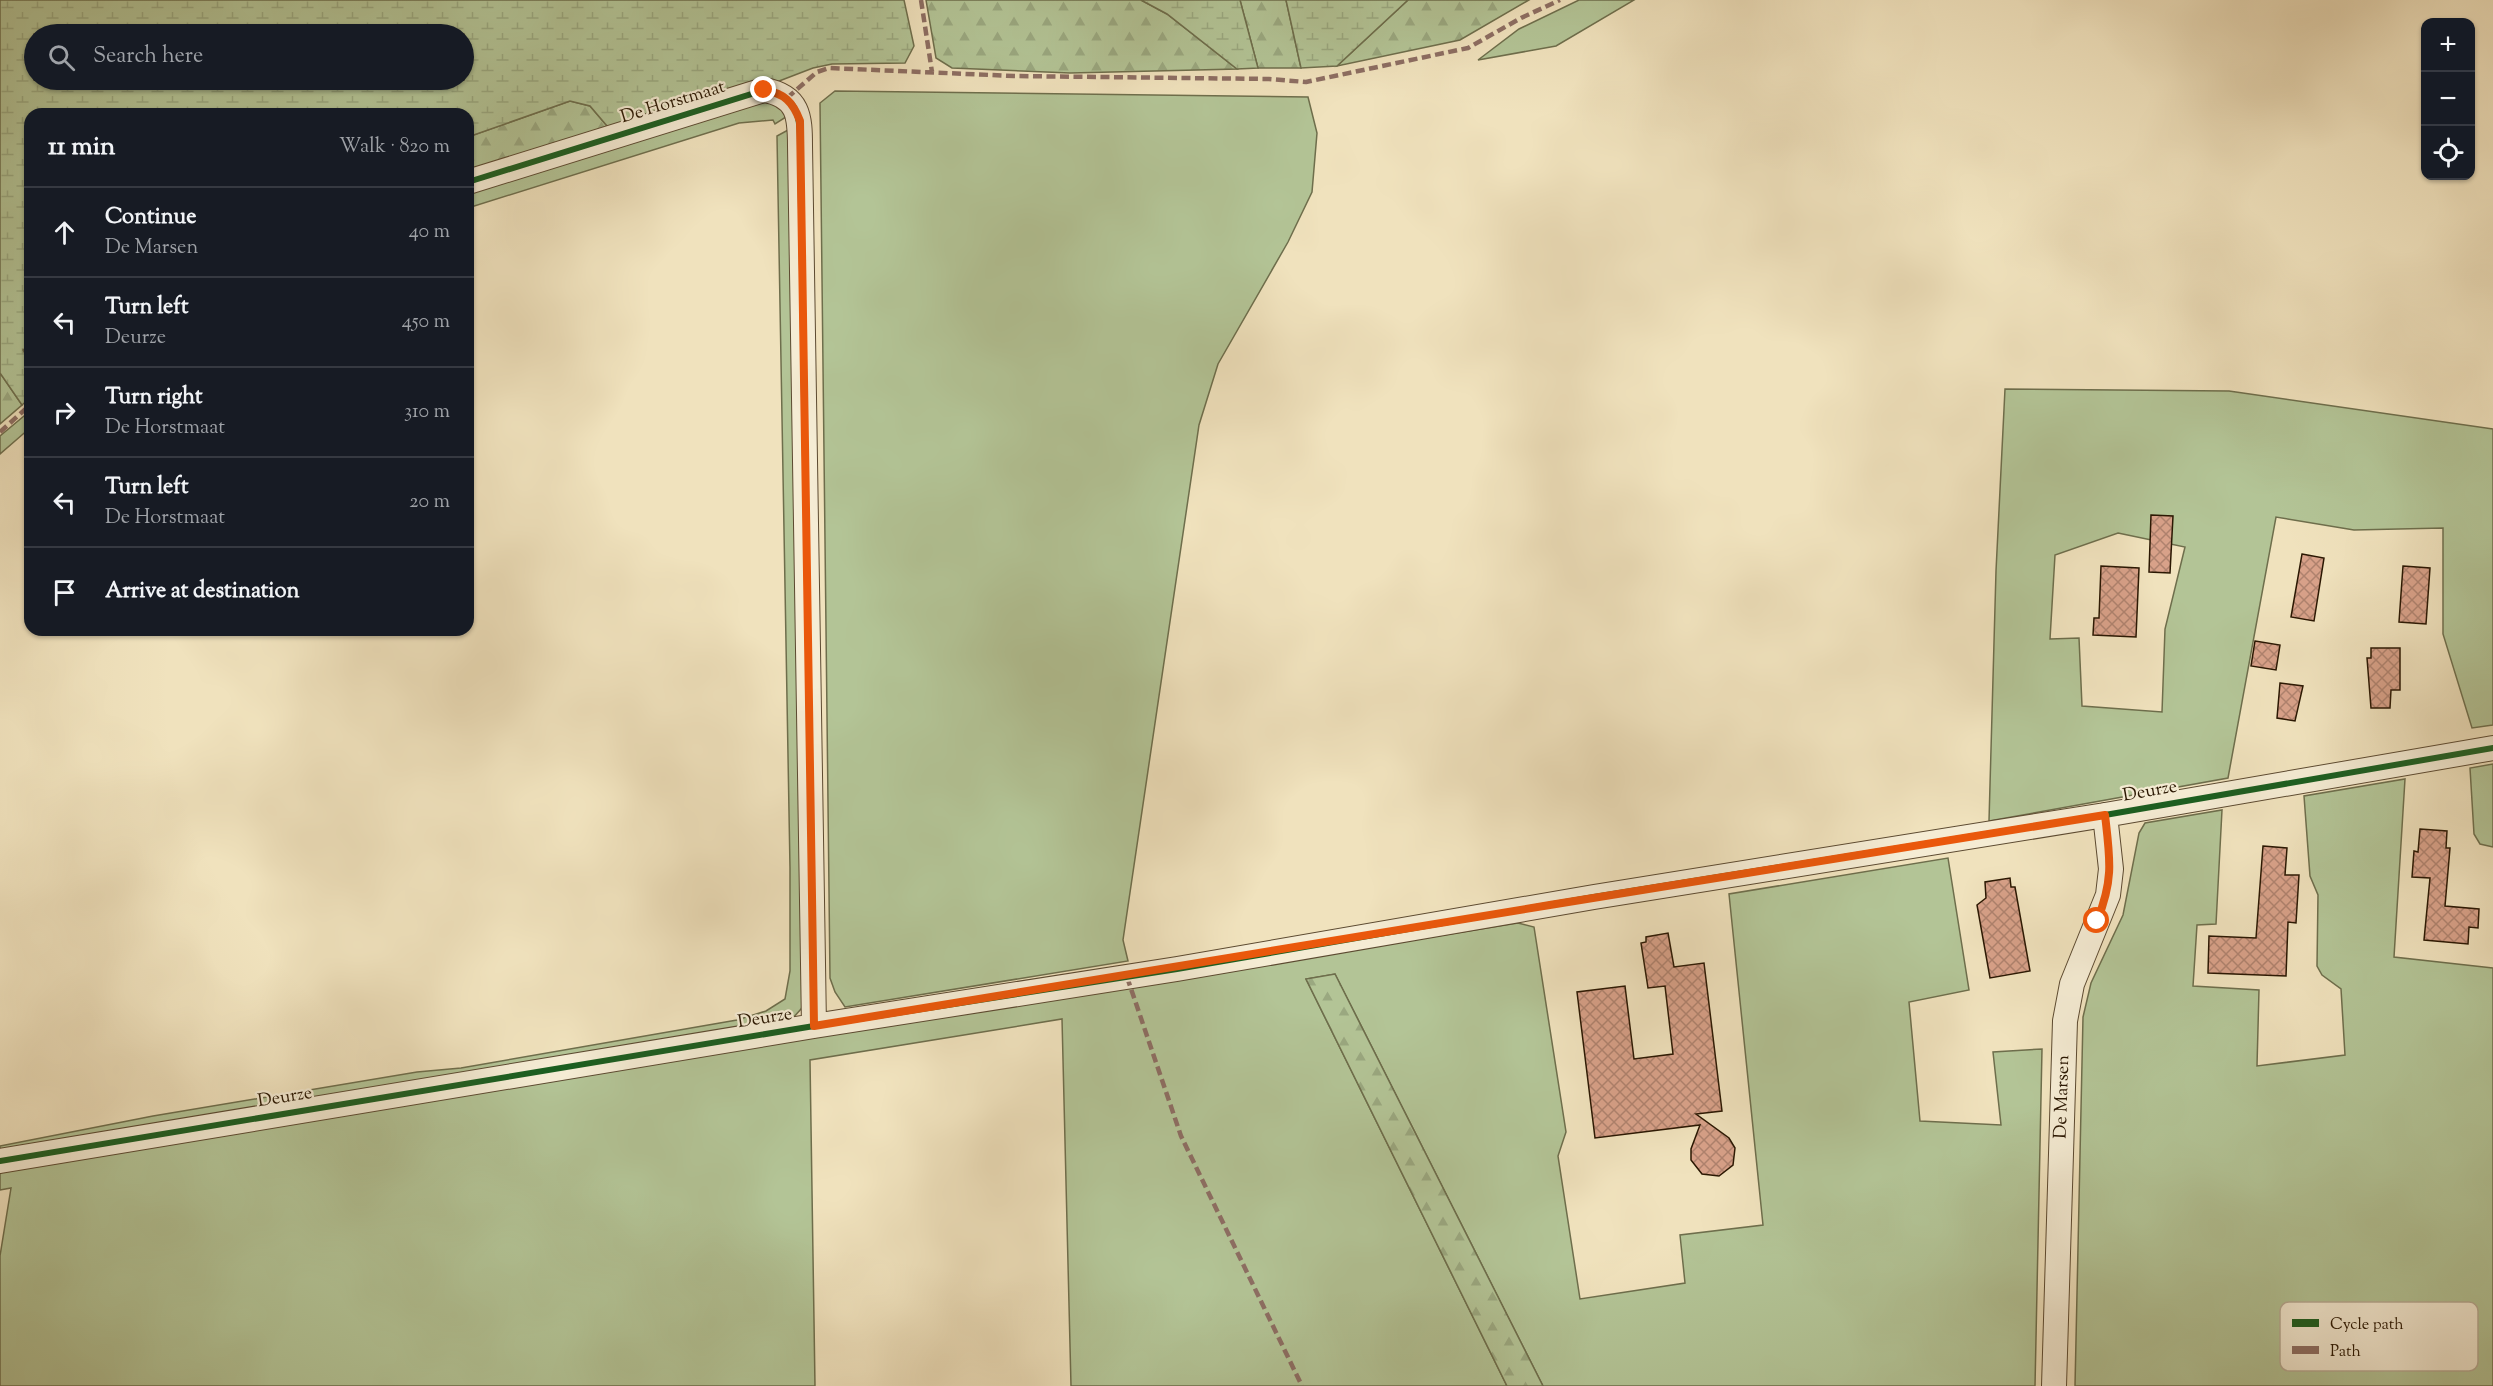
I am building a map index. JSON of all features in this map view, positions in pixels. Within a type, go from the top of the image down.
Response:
[{"type":"street","name":"De Horstmaat","points":[[474,180],[764,90],[778,92],[795,108],[800,121],[814,1026]]},
{"type":"street","name":"Deurze","points":[[0,1161],[814,1026],[1177,969],[1606,895],[2105,815],[2493,748]]},
{"type":"street","name":"De Marsen","points":[[2054,1386],[2065,1021],[2072,984],[2108,895],[2111,869],[2105,815]]},
{"type":"green space","points":[[0,0],[904,0],[914,46],[905,63],[832,64],[813,68],[774,83],[613,133],[590,106],[570,101],[474,135],[474,108],[24,108],[24,403],[22,405],[0,373]]},
{"type":"green space","points":[[926,0],[1141,0],[1167,14],[1237,69],[1070,73],[952,68],[936,58]]},
{"type":"green space","points":[[1141,0],[1240,0],[1258,68],[1237,69],[1167,14]]},
{"type":"green space","points":[[1240,0],[1286,0],[1301,68],[1258,68]]},
{"type":"green space","points":[[1286,0],[1408,0],[1337,66],[1301,68]]},
{"type":"green space","points":[[1408,0],[1529,0],[1460,40],[1337,66]]},
{"type":"green space","points":[[1579,0],[1634,0],[1556,46],[1478,60],[1519,29]]},
{"type":"green space","points":[[835,91],[1308,97],[1317,133],[1312,192],[1288,242],[1218,364],[1199,425],[1123,940],[1128,961],[845,1007],[835,992],[830,978],[820,103]]},
{"type":"green space","points":[[751,98],[779,104],[786,117],[775,124],[773,120],[739,123],[474,206],[474,183]]},
{"type":"green space","points":[[570,101],[590,106],[613,133],[474,177],[474,135]]},
{"type":"green space","points":[[788,130],[808,994],[801,1009],[792,1019],[0,1156],[0,1146],[153,1116],[417,1072],[461,1068],[737,1020],[766,1011],[785,999],[790,971],[790,868],[777,136]]},
{"type":"green space","points":[[0,373],[22,405],[0,424]]},
{"type":"green space","points":[[2005,389],[2229,391],[2493,429],[2493,725],[2472,728],[2443,634],[2443,528],[2354,530],[2276,517],[2228,778],[1989,821],[1996,571]],"holes":[[[2118,533],[2185,547],[2165,629],[2162,712],[2082,706],[2079,638],[2050,639],[2055,555]]]},
{"type":"green space","points":[[24,416],[24,433],[0,454],[0,436]]},
{"type":"green space","points":[[2493,764],[2493,847],[2480,844],[2474,834],[2470,768]]},
{"type":"green space","points":[[2405,779],[2394,957],[2493,968],[2493,1386],[2075,1386],[2083,1017],[2091,983],[2123,915],[2139,833],[2145,823],[2222,810],[2216,924],[2197,925],[2193,986],[2259,990],[2257,1066],[2345,1055],[2341,989],[2322,975],[2317,966],[2318,895],[2310,876],[2304,796]]},
{"type":"green space","points":[[1948,858],[1969,990],[1909,1002],[1920,1121],[2001,1125],[1993,1052],[2042,1049],[2035,1386],[1543,1386],[1335,974],[1306,979],[1507,1386],[1071,1386],[1062,1019],[810,1060],[815,1386],[0,1386],[0,1256],[11,1188],[0,1190],[0,1168],[1518,923],[1534,927],[1566,1132],[1558,1156],[1580,1299],[1685,1283],[1680,1235],[1763,1225],[1729,894]]},
{"type":"green space","points":[[1335,974],[1543,1386],[1507,1386],[1306,979]]},
{"type":"building","points":[[2151,515],[2173,516],[2170,573],[2149,572]]},
{"type":"building","points":[[2302,554],[2324,558],[2314,621],[2291,617]]},
{"type":"building","points":[[2101,566],[2139,568],[2136,637],[2093,635],[2094,618],[2099,618]]},
{"type":"building","points":[[2403,566],[2430,568],[2426,624],[2399,622]]},
{"type":"building","points":[[2255,641],[2280,645],[2276,670],[2251,666]]},
{"type":"building","points":[[2371,648],[2400,648],[2400,690],[2391,690],[2390,708],[2371,708],[2367,658],[2371,658]]},
{"type":"building","points":[[2280,683],[2303,686],[2295,721],[2277,718]]},
{"type":"building","points":[[2420,829],[2447,831],[2446,848],[2450,848],[2445,906],[2479,909],[2478,928],[2469,927],[2468,944],[2424,940],[2430,878],[2412,877],[2414,851],[2418,852]]},
{"type":"building","points":[[2263,846],[2287,848],[2285,875],[2299,875],[2296,923],[2288,922],[2286,976],[2208,973],[2209,936],[2256,938]]},
{"type":"building","points":[[2010,878],[2011,887],[2015,887],[2030,971],[1990,978],[1977,905],[1986,898],[1985,882]]},
{"type":"building","points":[[1668,933],[1674,967],[1704,963],[1722,1111],[1696,1114],[1729,1138],[1735,1148],[1733,1165],[1719,1176],[1702,1174],[1691,1160],[1691,1149],[1700,1125],[1595,1138],[1577,992],[1625,986],[1634,1059],[1673,1054],[1665,986],[1648,988],[1641,943],[1646,942],[1646,937]]},
{"type":"marked path","points":[[921,0],[932,72]]},
{"type":"marked path","points":[[787,98],[817,72],[829,68],[1014,76],[1269,79],[1306,82],[1468,48],[1521,18],[1560,0]]},
{"type":"marked path","points":[[0,432],[24,410]]},
{"type":"marked path","points":[[1127,977],[1181,1136],[1302,1386]]},
{"type":"cycle path","points":[[474,180],[764,90],[784,97],[795,109],[800,136],[814,1026]]},
{"type":"cycle path","points":[[0,1161],[814,1026],[1177,969],[1594,897],[2105,815],[2493,748]]},
{"type":"route","points":[[764,90],[778,92],[787,98],[795,108],[800,121],[814,1026],[1177,969],[1594,897],[2105,815],[2111,869],[2108,895],[2097,921]]}]
